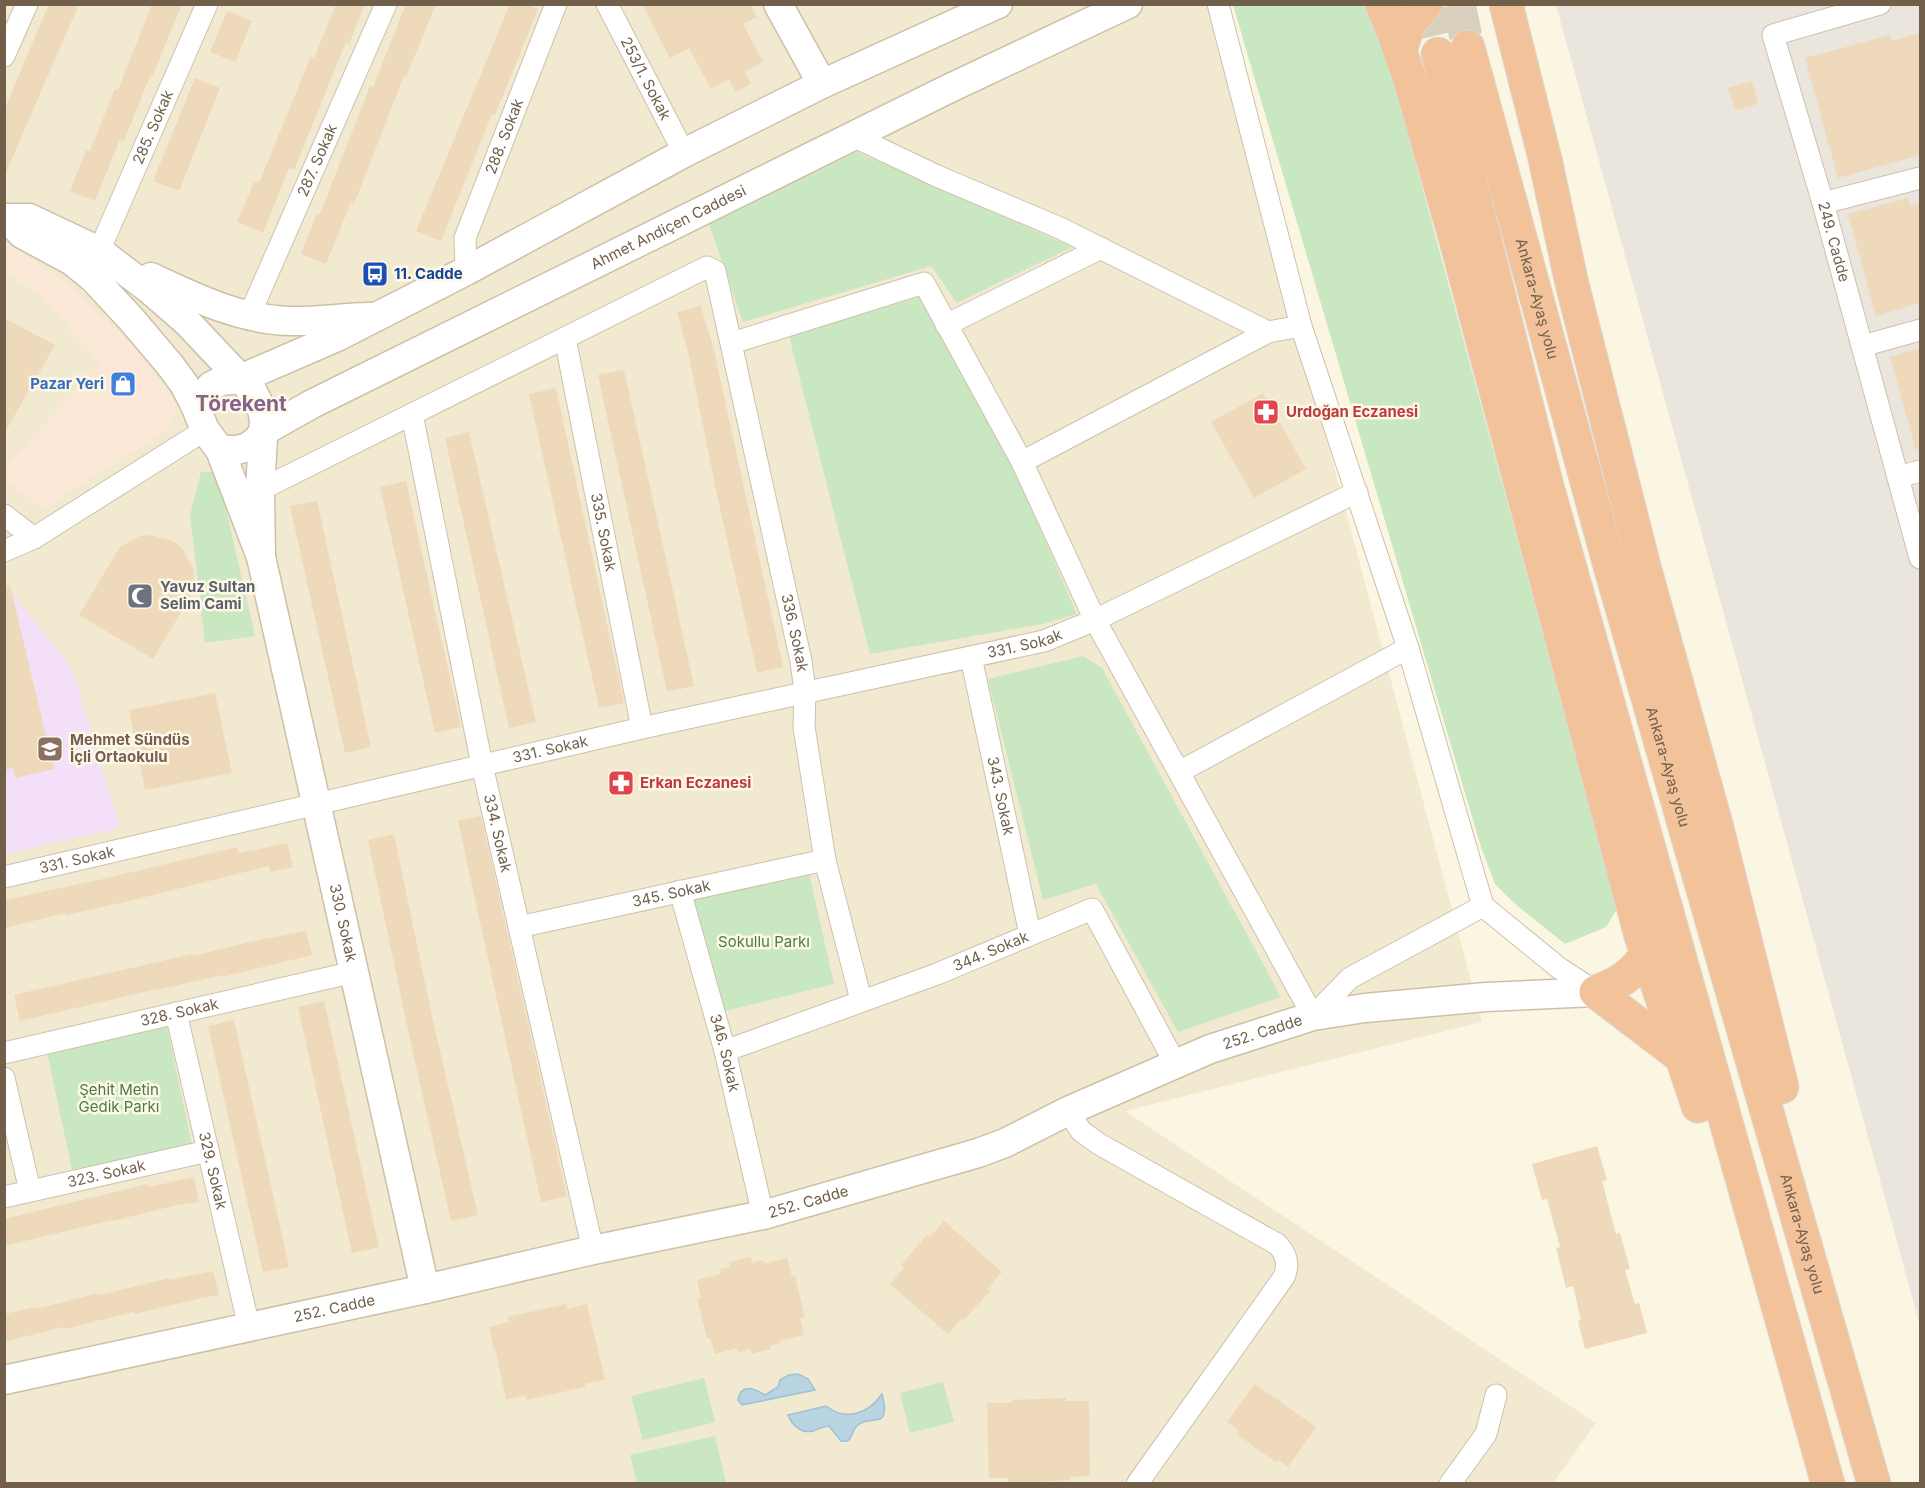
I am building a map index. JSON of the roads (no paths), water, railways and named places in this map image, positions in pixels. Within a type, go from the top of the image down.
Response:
[{"type":"highway","points":[[1382,4],[1411,83],[1456,241],[1605,806],[1647,954],[1683,1058],[1724,1189],[1740,1227],[1762,1256]]},
{"type":"highway","points":[[1400,51],[1409,23],[1426,4]]},
{"type":"highway","points":[[1506,4],[1545,159],[1575,295],[1645,570],[1719,835],[1779,1072],[1798,1164],[1799,1222]]},
{"type":"highway","name":"Ankara-Ayaş yolu","points":[[1828,1484],[1547,486],[1453,51],[1611,570],[1874,1484]]},
{"type":"highway","points":[[1596,992],[1620,983],[1634,971],[1647,954]]},
{"type":"highway","points":[[1596,992],[1683,1058]]},
{"type":"main road","points":[[778,4],[822,84]]},
{"type":"main road","points":[[207,428],[211,386],[221,381],[240,379],[337,337],[466,271],[684,153],[822,84],[998,4]]},
{"type":"main road","name":"Ahmet Andiçen Caddesi","points":[[264,431],[312,404],[946,90],[1128,4]]},
{"type":"main road","points":[[6,218],[22,234],[72,261],[112,298],[170,365],[207,428],[237,450],[248,447],[257,440],[264,431],[262,410],[258,400],[187,321],[99,251]]},
{"type":"main road","points":[[6,218],[29,218],[204,302],[249,316],[293,321],[375,317]]},
{"type":"main road","name":"330. Sokak","points":[[207,428],[261,557],[425,1289]]},
{"type":"main road","name":"330. Sokak","points":[[261,557],[260,490],[264,431]]},
{"type":"main road","name":"252. Cadde","points":[[4,1380],[425,1289],[593,1250],[763,1215],[978,1153],[1175,1063],[1210,1049],[1313,1016],[1365,1008],[1486,997],[1596,992]]},
{"type":"street","points":[[4,56],[11,21],[27,4]]},
{"type":"street","name":"285. Sokak","points":[[99,251],[207,4]]},
{"type":"street","name":"287. Sokak","points":[[249,316],[386,4]]},
{"type":"street","name":"288. Sokak","points":[[466,271],[465,238],[556,4]]},
{"type":"street","name":"253/1. Sokak","points":[[607,4],[684,153]]},
{"type":"street","points":[[1218,4],[1301,326],[1408,648],[1483,906],[1559,968],[1596,992]]},
{"type":"street","name":"249. Cadde","points":[[1880,4],[1773,35],[1823,203],[1920,558]]},
{"type":"street","points":[[853,136],[937,176],[1060,228],[1268,333]]},
{"type":"street","points":[[1823,203],[1920,178]]},
{"type":"street","points":[[946,325],[1101,248]]},
{"type":"street","name":"336. Sokak","points":[[565,338],[707,267],[715,271],[801,661],[805,693],[804,727],[825,860],[861,1000]]},
{"type":"street","points":[[732,343],[924,283],[1022,462],[1095,620],[1313,1016],[1350,978],[1483,906]]},
{"type":"street","points":[[1022,462],[1268,333],[1301,326]]},
{"type":"street","points":[[1862,346],[1920,330]]},
{"type":"street","points":[[260,490],[565,338]]},
{"type":"street","name":"335. Sokak","points":[[565,338],[642,728]]},
{"type":"street","name":"334. Sokak","points":[[412,414],[482,765],[593,1250]]},
{"type":"street","points":[[4,551],[34,538],[207,428]]},
{"type":"street","points":[[1898,477],[1920,471]]},
{"type":"street","name":"331. Sokak","points":[[4,878],[642,728],[1044,641],[1095,620],[1357,492]]},
{"type":"street","points":[[4,515],[34,538]]},
{"type":"street","points":[[1179,772],[1408,648]]},
{"type":"street","name":"343. Sokak","points":[[971,657],[1030,934]]},
{"type":"street","name":"345. Sokak","points":[[519,927],[825,860]]},
{"type":"street","name":"346. Sokak","points":[[680,891],[725,1051],[763,1215]]},
{"type":"street","name":"344. Sokak","points":[[725,1051],[937,974],[1092,909],[1175,1063]]},
{"type":"street","name":"328. Sokak","points":[[4,1053],[354,972]]},
{"type":"street","name":"329. Sokak","points":[[176,1013],[249,1327]]},
{"type":"street","points":[[4,1078],[30,1191]]},
{"type":"street","points":[[1068,1111],[1081,1131],[1099,1144],[1277,1244],[1282,1249],[1287,1263],[1284,1277],[1137,1484]]},
{"type":"street","name":"323. Sokak","points":[[4,1197],[208,1151]]},
{"type":"street","points":[[1450,1484],[1486,1434],[1496,1395]]},
{"type":"water","points":[[798,1374],[808,1379],[815,1390],[742,1405],[738,1400],[745,1389],[757,1390],[765,1395],[778,1387],[780,1380],[789,1375]]},
{"type":"water","points":[[882,1394],[884,1414],[882,1418],[867,1421],[856,1427],[848,1441],[841,1441],[829,1426],[809,1432],[801,1430],[788,1415],[826,1406],[841,1414],[857,1413],[871,1406]]},
{"type":"tunnel","points":[[1426,4],[1438,54]]},
{"type":"tunnel","points":[[1459,4],[1468,47]]},
{"type":"place","name":"11. Cadde","points":[[375,274]]},
{"type":"place","name":"Pazar Yeri","points":[[123,384]]},
{"type":"place","name":"Urdoğan Eczanesi","points":[[1266,412]]},
{"type":"place","name":"Yavuz Sultan Selim Cami","points":[[140,596]]},
{"type":"place","name":"Mehmet Sündüs İçli Ortaokulu","points":[[50,749]]},
{"type":"place","name":"Erkan Eczanesi","points":[[621,783]]},
{"type":"district","name":"Törekent","points":[[241,404]]},
{"type":"park label","name":"Sokullu Parkı","points":[[764,942]]},
{"type":"park label","name":"Şehit Metin Gedik Parkı","points":[[119,1098]]}]
